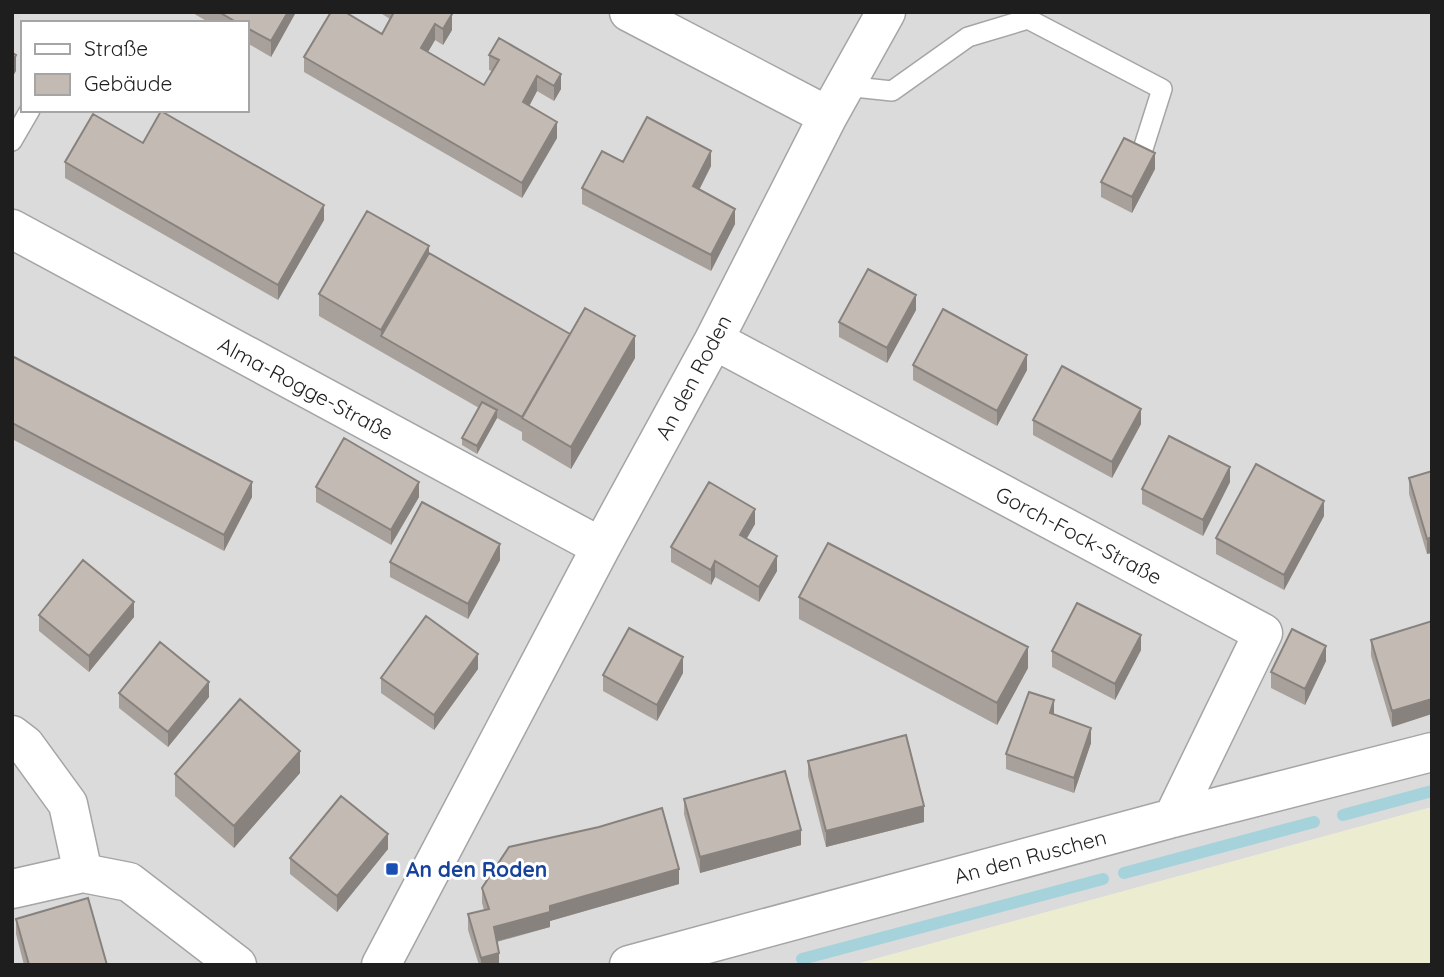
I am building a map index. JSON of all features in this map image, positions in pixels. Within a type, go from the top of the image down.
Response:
[{"type":"street","points":[[629,12],[836,101]]},
{"type":"street","name":"An den Roden","points":[[381,965],[601,547],[714,340],[836,101],[886,12]]},
{"type":"street","name":"Alma-Rogge-Straße","points":[[12,229],[601,547]]},
{"type":"street","name":"Gorch-Fock-Straße","points":[[714,340],[1263,633],[1173,818]]},
{"type":"street","points":[[12,735],[25,745],[68,804],[83,873]]},
{"type":"street","name":"An den Ruschen","points":[[629,965],[1173,818],[1432,752]]},
{"type":"street","points":[[12,889],[83,873],[129,882],[237,965]]},
{"type":"lane","points":[[836,101],[892,91],[968,37],[1028,19],[1162,89],[1143,149]]},
{"type":"lane","points":[[12,141],[29,112]]},
{"type":"shaded area","points":[[12,12],[1432,12],[1432,807],[853,965],[12,965]]},
{"type":"green space","points":[[1432,807],[1432,965],[853,965]]},
{"type":"building","points":[[219,12],[288,12],[271,41],[248,29],[248,21],[235,21]]},
{"type":"building","points":[[331,12],[345,12],[382,34],[394,12],[449,12],[452,14],[443,29],[435,24],[421,48],[484,85],[499,60],[489,55],[499,38],[561,74],[554,86],[537,76],[523,102],[557,122],[522,183],[304,57]]},
{"type":"building","points":[[163,112],[324,205],[278,285],[65,162],[93,114],[143,143]]},
{"type":"building","points":[[647,117],[711,151],[693,186],[735,209],[711,255],[582,188],[602,151],[623,162]]},
{"type":"building","points":[[1124,138],[1155,153],[1132,197],[1101,182]]},
{"type":"building","points":[[367,211],[429,246],[381,330],[319,294]]},
{"type":"building","points":[[429,253],[570,334],[522,417],[381,336]]},
{"type":"building","points":[[868,269],[916,295],[887,348],[839,322]]},
{"type":"building","points":[[585,308],[635,336],[571,447],[522,418]]},
{"type":"building","points":[[943,309],[1027,355],[997,411],[913,365]]},
{"type":"building","points":[[12,356],[252,482],[224,535],[12,423]]},
{"type":"building","points":[[1062,366],[1141,409],[1112,462],[1033,420]]},
{"type":"building","points":[[482,402],[497,410],[477,446],[462,438]]},
{"type":"building","points":[[1169,436],[1230,467],[1203,520],[1142,489]]},
{"type":"building","points":[[344,438],[419,482],[391,530],[316,487]]},
{"type":"building","points":[[1256,464],[1324,501],[1284,575],[1216,538]]},
{"type":"building","points":[[1432,471],[1432,537],[1427,539],[1409,478]]},
{"type":"building","points":[[709,482],[755,509],[740,535],[777,556],[759,587],[715,561],[711,570],[671,547]]},
{"type":"building","points":[[422,502],[500,544],[468,604],[390,562]]},
{"type":"building","points":[[828,543],[1028,647],[997,703],[799,597]]},
{"type":"building","points":[[83,560],[134,602],[89,656],[39,615]]},
{"type":"building","points":[[1077,603],[1141,635],[1115,684],[1052,651]]},
{"type":"building","points":[[426,616],[478,654],[434,715],[381,678]]},
{"type":"building","points":[[1432,621],[1432,699],[1392,711],[1371,640]]},
{"type":"building","points":[[629,628],[683,657],[657,705],[603,675]]},
{"type":"building","points":[[1292,629],[1326,646],[1305,689],[1271,672]]},
{"type":"building","points":[[160,642],[209,682],[168,732],[119,693]]},
{"type":"building","points":[[1029,692],[1054,700],[1050,713],[1091,728],[1074,778],[1006,754]]},
{"type":"building","points":[[240,699],[300,751],[234,826],[175,774]]},
{"type":"building","points":[[906,735],[924,806],[826,831],[808,761]]},
{"type":"building","points":[[785,771],[801,830],[700,857],[684,799]]},
{"type":"building","points":[[341,796],[388,834],[337,896],[290,858]]},
{"type":"building","points":[[662,808],[679,869],[550,906],[550,912],[494,927],[499,953],[481,958],[468,914],[489,909],[482,888],[509,847],[599,827]]},
{"type":"building","points":[[88,898],[107,965],[29,965],[16,919]]},
{"type":"waterway","points":[[1343,815],[1432,791]]},
{"type":"waterway","points":[[1124,873],[1314,822]]},
{"type":"waterway","points":[[802,959],[1103,879]]},
{"type":"place","name":"An den Roden","points":[[392,869]]}]
